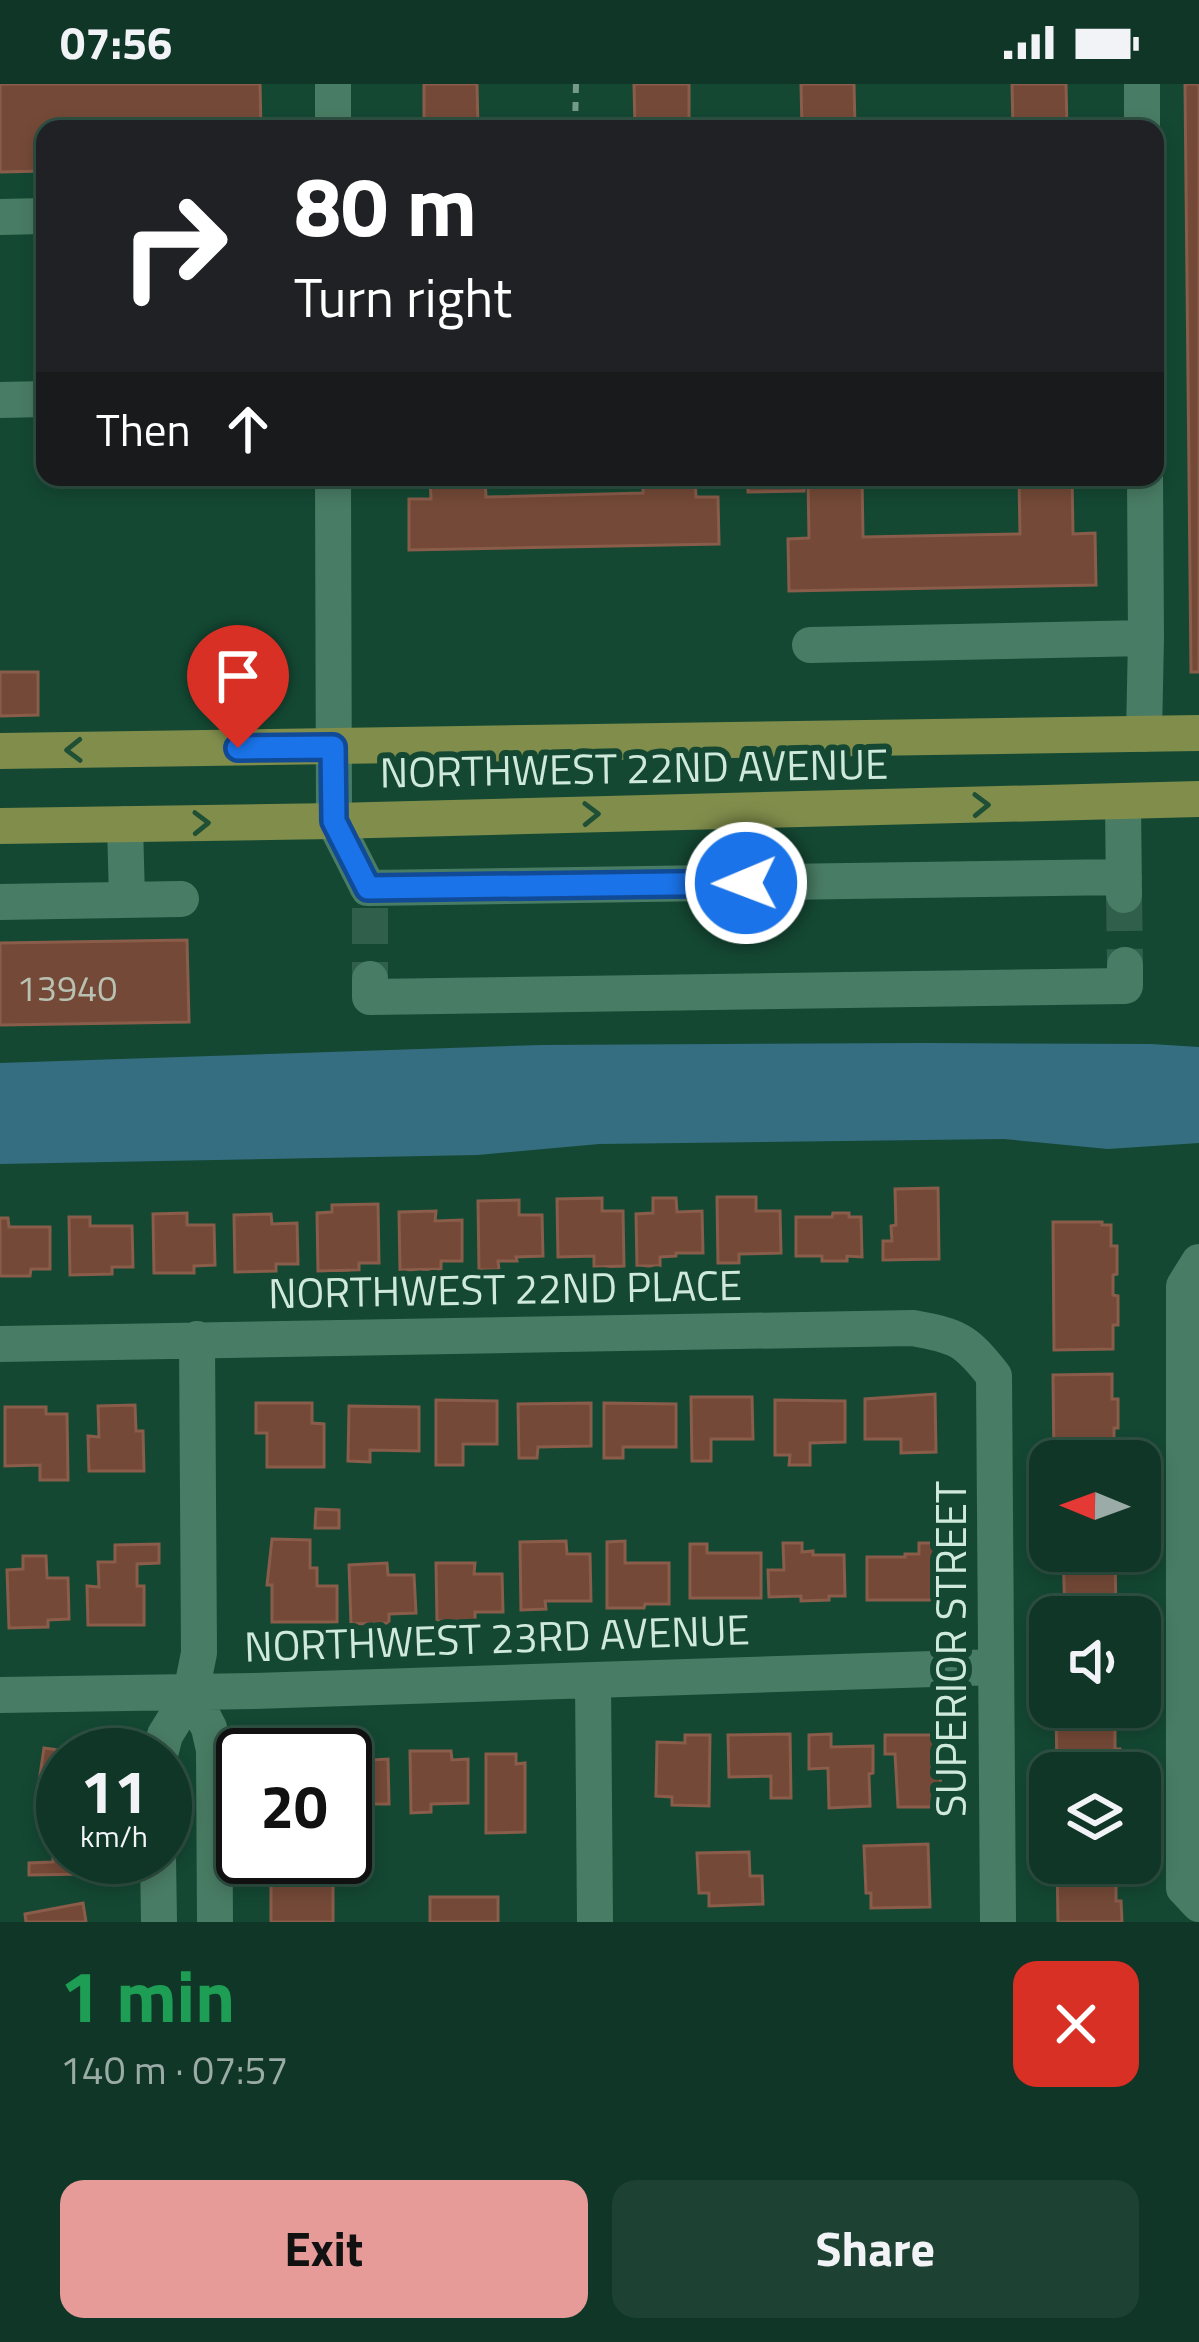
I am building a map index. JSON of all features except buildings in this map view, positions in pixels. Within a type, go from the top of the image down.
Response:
[{"type":"main road","name":"NORTHWEST 22ND AVENUE","points":[[0,751],[1199,733]]},
{"type":"main road","name":"NORTHWEST 22ND AVENUE","points":[[0,826],[1199,799]]},
{"type":"street","points":[[333,84],[333,120]]},
{"type":"street","points":[[1142,84],[1142,120]]},
{"type":"street","points":[[0,217],[36,216]]},
{"type":"street","points":[[0,400],[36,399]]},
{"type":"street","points":[[333,486],[334,821],[369,898],[1124,886],[1123,801]]},
{"type":"street","points":[[1144,486],[1144,734]]},
{"type":"street","points":[[810,645],[1146,638]]},
{"type":"street","points":[[125,824],[128,899]]},
{"type":"street","points":[[0,902],[182,898]]},
{"type":"street","points":[[370,979],[370,998],[1125,986],[1125,965]]},
{"type":"street","points":[[1199,1262],[1184,1286],[1184,1888],[1199,1904]]},
{"type":"street","name":"NORTHWEST 22ND PLACE","points":[[0,1344],[914,1328],[953,1335],[976,1352],[994,1376]]},
{"type":"street","points":[[170,1728],[191,1693],[199,1653],[197,1339]]},
{"type":"street","name":"SUPERIOR STREET","points":[[994,1376],[998,1922]]},
{"type":"street","name":"NORTHWEST 23RD AVENUE","points":[[0,1695],[593,1682],[996,1667]]},
{"type":"street","points":[[593,1682],[595,1922]]},
{"type":"street","points":[[191,1693],[214,1750],[215,1922]]},
{"type":"street","points":[[158,1884],[159,1922]]},
{"type":"path","points":[[575,120],[576,84]]},
{"type":"water","points":[[541,1045],[1199,1047],[1199,1143],[1108,1149],[1004,1139],[599,1144],[478,1155],[0,1164],[0,1063]]},
{"type":"tunnel","points":[[1124,895],[1125,965]]},
{"type":"tunnel","points":[[370,908],[370,979]]},
{"type":"route","points":[[238,748],[333,747],[334,821],[368,888],[746,883]]}]
